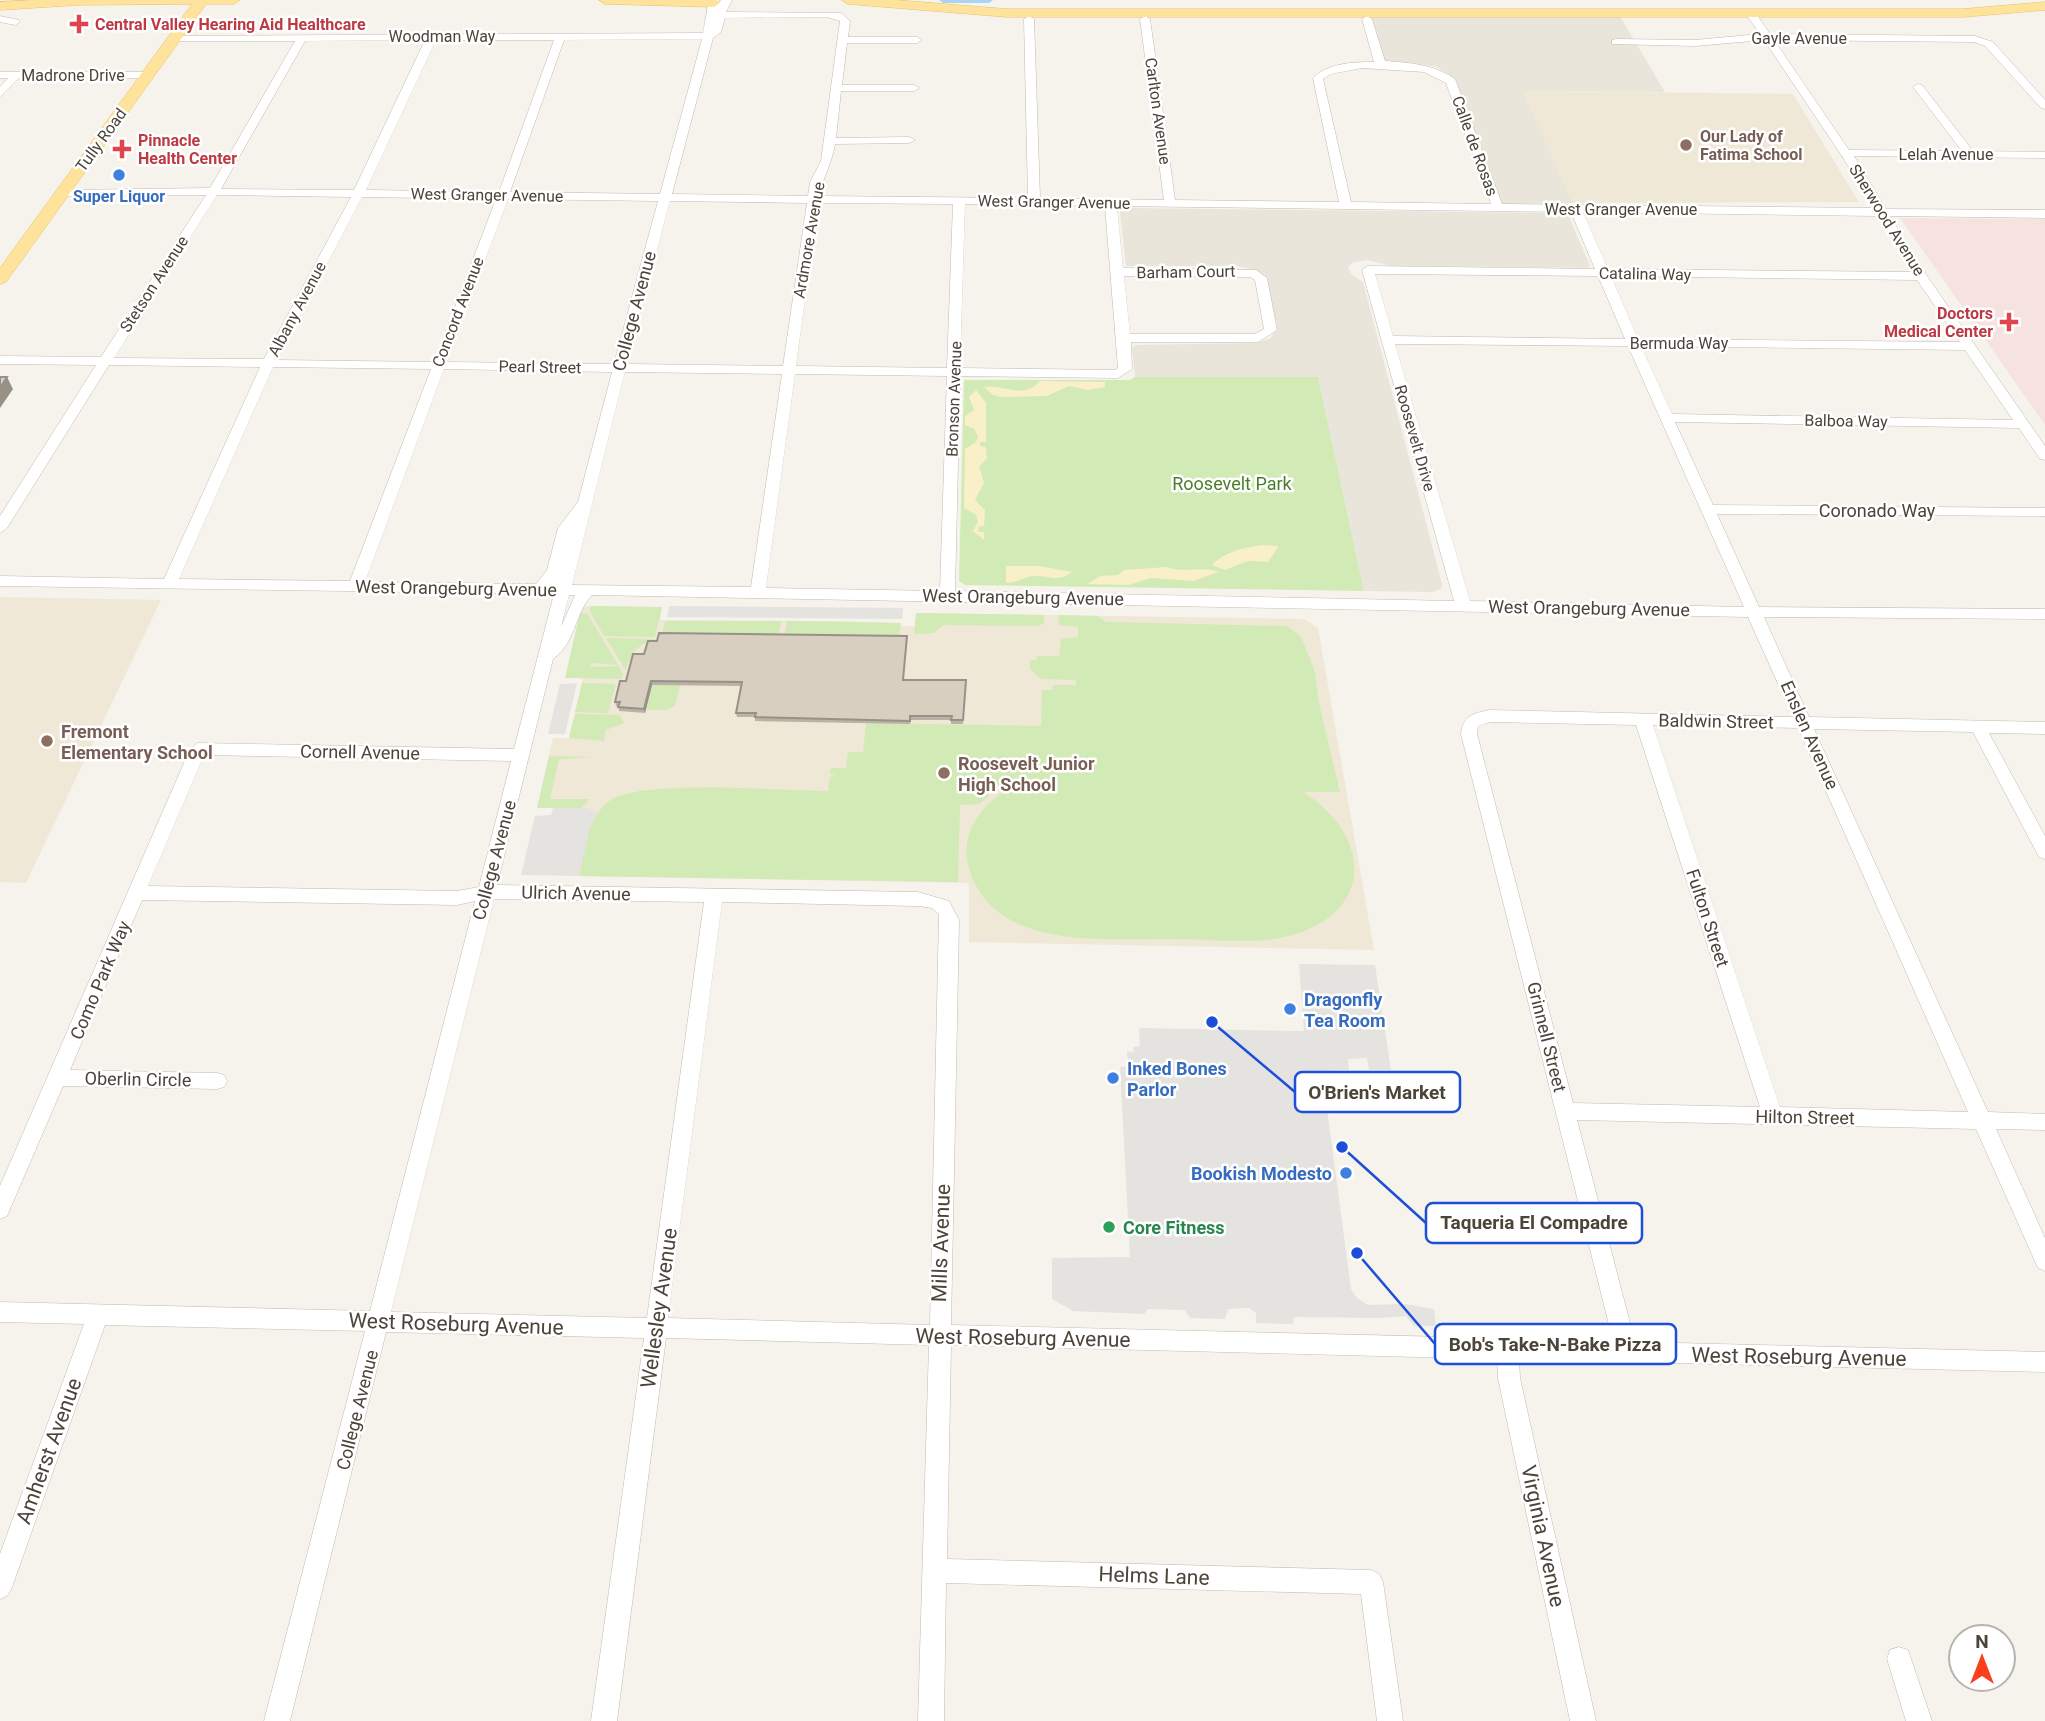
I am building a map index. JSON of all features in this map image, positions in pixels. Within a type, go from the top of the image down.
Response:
[{"type":"main road","name":"Tully Road","points":[[0,279],[202,0]]},
{"type":"main road","points":[[0,6],[234,0]]},
{"type":"main road","points":[[176,38],[192,31],[211,8],[243,0]]},
{"type":"main road","points":[[605,0],[718,6]]},
{"type":"main road","points":[[848,0],[969,11],[1155,14],[1964,13],[2045,6]]},
{"type":"main road","points":[[0,6],[156,4],[176,8],[186,22]]},
{"type":"street","name":"College Avenue","points":[[277,1721],[565,590],[586,498],[664,198],[718,6]]},
{"type":"street","points":[[718,6],[836,15],[844,18],[843,40],[917,40]]},
{"type":"street","name":"Sherwood Avenue","points":[[1753,17],[1846,153],[1921,276],[2045,456]]},
{"type":"street","points":[[0,19],[15,22]]},
{"type":"street","points":[[1028,19],[1034,202]]},
{"type":"street","name":"Carlton Avenue","points":[[1146,19],[1170,204]]},
{"type":"street","points":[[1367,19],[1381,66]]},
{"type":"street","name":"Concord Avenue","points":[[355,586],[503,196],[560,36]]},
{"type":"street","name":"Woodman Way","points":[[176,38],[708,36]]},
{"type":"street","name":"Stetson Avenue","points":[[0,528],[212,193],[302,37]]},
{"type":"street","name":"Albany Avenue","points":[[169,584],[268,364],[358,194],[432,37]]},
{"type":"street","name":"Gayle Avenue","points":[[1616,42],[1690,43],[1744,37],[1981,40],[1989,44],[2042,100]]},
{"type":"street","name":"Ardmore Avenue","points":[[758,593],[813,199],[816,182],[827,160],[843,40]]},
{"type":"street","name":"Calle de Rosas","points":[[1346,206],[1318,78],[1323,72],[1339,66],[1381,66],[1424,67],[1449,78],[1498,208]]},
{"type":"street","name":"Madrone Drive","points":[[0,75],[147,75]]},
{"type":"street","points":[[0,94],[16,75]]},
{"type":"street","points":[[1918,87],[1970,154]]},
{"type":"street","points":[[837,88],[914,88]]},
{"type":"street","points":[[830,141],[909,140]]},
{"type":"street","name":"Lelah Avenue","points":[[1846,153],[2045,155]]},
{"type":"street","name":"West Granger Avenue","points":[[64,193],[90,190],[2045,214]]},
{"type":"street","name":"Bronson Avenue","points":[[947,597],[956,373],[959,201]]},
{"type":"street","points":[[1111,203],[1124,338]]},
{"type":"street","name":"Enslen Avenue","points":[[1576,209],[1633,343],[1669,418],[2045,1261]]},
{"type":"street","name":"Catalina Way","points":[[1368,271],[1921,276]]},
{"type":"street","name":"Roosevelt Drive","points":[[1368,271],[1463,605]]},
{"type":"street","name":"Barham Court","points":[[1118,272],[1252,273],[1261,278],[1270,330],[1258,338],[1124,338]]},
{"type":"street","name":"Pearl Street","points":[[0,360],[1122,373],[1125,368],[1124,338]]},
{"type":"street","name":"Bermuda Way","points":[[1389,340],[1970,346]]},
{"type":"street","name":"Balboa Way","points":[[1669,418],[2023,424]]},
{"type":"street","points":[[540,589],[548,584],[553,574],[563,532],[586,498]]},
{"type":"street","name":"Coronado Way","points":[[1709,509],[2045,512]]},
{"type":"street","name":"West Orangeburg Avenue","points":[[0,581],[1755,612],[2045,614]]},
{"type":"street","points":[[546,659],[566,635],[574,608],[579,598],[588,590]]},
{"type":"street","name":"Baldwin Street","points":[[1473,721],[1490,716],[2045,728]]},
{"type":"street","name":"Fulton Street","points":[[1643,720],[1773,1116]]},
{"type":"street","name":"Grinnell Street","points":[[1473,721],[1469,734],[1627,1354]]},
{"type":"street","points":[[1978,727],[2045,852]]},
{"type":"street","name":"Cornell Avenue","points":[[198,749],[521,755]]},
{"type":"street","name":"Como Park Way","points":[[0,1209],[198,749]]},
{"type":"street","name":"Ulrich Avenue","points":[[136,893],[457,898],[486,892],[932,901]]},
{"type":"street","name":"Wellesley Avenue","points":[[604,1721],[714,896]]},
{"type":"street","name":"Mills Avenue","points":[[931,1721],[950,919],[942,904],[932,901]]},
{"type":"street","name":"Oberlin Circle","points":[[58,1078],[217,1081]]},
{"type":"street","name":"Hilton Street","points":[[1566,1111],[2045,1122]]},
{"type":"street","name":"West Roseburg Avenue","points":[[0,1312],[1429,1346],[1627,1354],[2045,1362]]},
{"type":"street","name":"Amherst Avenue","points":[[0,1587],[98,1315]]},
{"type":"street","name":"Virginia Avenue","points":[[1507,1350],[1509,1378],[1583,1721]]},
{"type":"street","name":"Helms Lane","points":[[936,1571],[1371,1582],[1390,1721]]},
{"type":"street","points":[[1899,1659],[1919,1721]]},
{"type":"shaded area","points":[[1620,16],[1665,92],[1523,91],[1573,203],[1501,204],[1449,74],[1436,67],[1420,64],[1383,63],[1370,17]]},
{"type":"shaded area","name":"Our Lady of Fatima School","points":[[1523,91],[1793,94],[1859,202],[1573,203]]},
{"type":"shaded area","points":[[1128,208],[1559,213],[1569,217],[1590,266],[1588,268],[1391,266],[1368,260],[1354,262],[1348,267],[1351,274],[1363,282],[1442,584],[1441,589],[1433,592],[1364,591],[1318,377],[1135,377],[1132,348],[1135,345],[1256,343],[1271,338],[1277,327],[1267,280],[1255,270],[1238,266],[1126,266],[1120,212]]},
{"type":"shaded area","name":"Doctors Medical Center","points":[[1900,218],[2045,219],[2045,425]]},
{"type":"shaded area","name":"Fremont Elementary School","points":[[0,597],[161,600],[26,883],[0,882]]},
{"type":"shaded area","name":"Roosevelt Junior High School","points":[[586,606],[662,607],[660,620],[839,621],[901,623],[902,626],[915,626],[916,613],[1304,619],[1318,628],[1374,950],[969,942],[969,883],[579,876],[587,838],[586,808],[537,808],[553,738],[569,738],[583,678],[565,678],[581,609]]},
{"type":"shaded area","points":[[669,606],[903,608],[902,619],[667,617]]},
{"type":"shaded area","points":[[577,683],[565,734],[548,734],[560,684]]},
{"type":"shaded area","points":[[553,808],[586,808],[598,812],[590,828],[579,876],[521,875],[535,816],[551,815]]},
{"type":"shaded area","points":[[1299,964],[1375,965],[1391,1070],[1369,1070],[1367,1058],[1348,1059],[1349,1070],[1322,1071],[1351,1289],[1357,1298],[1368,1305],[1405,1304],[1434,1309],[1436,1326],[1414,1326],[1406,1316],[1294,1317],[1293,1324],[1256,1323],[1256,1313],[1249,1308],[1228,1309],[1225,1319],[1190,1318],[1185,1310],[1148,1309],[1144,1314],[1073,1311],[1052,1299],[1052,1258],[1130,1257],[1120,1067],[1128,1066],[1127,1051],[1134,1052],[1133,1047],[1140,1046],[1139,1028],[1304,1031]]},
{"type":"green space","name":"Roosevelt Park","points":[[1135,377],[1318,377],[1364,591],[965,585],[959,581],[964,380],[1130,380]]},
{"type":"green space","points":[[590,606],[662,607],[655,637],[604,636],[590,612]]},
{"type":"green space","points":[[580,613],[587,613],[618,665],[591,663],[590,667],[619,666],[623,674],[621,679],[565,678]]},
{"type":"green space","points":[[916,613],[1044,615],[1044,623],[1038,626],[943,625],[934,633],[914,634]]},
{"type":"green space","name":"Roosevelt Junior High School","points":[[1058,615],[1098,616],[1106,622],[1287,626],[1301,637],[1315,672],[1319,703],[1340,792],[1303,792],[1324,808],[1340,827],[1351,847],[1354,868],[1351,888],[1341,906],[1322,922],[1296,934],[1267,940],[1095,939],[1040,931],[1015,922],[994,909],[978,889],[967,862],[967,844],[974,823],[987,805],[1009,786],[993,786],[989,790],[989,796],[979,804],[960,805],[958,882],[579,876],[590,826],[608,802],[624,795],[677,788],[828,791],[830,777],[835,774],[830,774],[831,768],[846,768],[848,752],[863,752],[866,723],[1041,726],[1042,690],[1052,690],[1053,685],[1076,685],[1076,680],[1041,679],[1030,669],[1030,660],[1036,660],[1037,656],[1059,656],[1061,639],[1078,637],[1078,627],[1059,625]]},
{"type":"green space","points":[[665,621],[781,621],[778,638],[662,636]]},
{"type":"green space","points":[[787,621],[901,623],[899,639],[784,639]]},
{"type":"green space","points":[[606,638],[655,639],[635,651],[626,671]]},
{"type":"green space","points":[[582,683],[616,684],[608,713],[575,712]]},
{"type":"green space","points":[[652,685],[680,685],[675,706],[666,710],[646,710]]},
{"type":"green space","points":[[575,714],[620,715],[624,723],[606,730],[604,741],[569,738]]},
{"type":"green space","points":[[549,756],[595,757],[559,759],[550,799],[589,799],[582,808],[537,808]]},
{"type":"sand","points":[[1040,381],[1105,382],[1105,387],[1088,390],[1069,386],[1047,396],[1001,397],[993,395],[984,387],[1020,391],[1034,387]]},
{"type":"sand","points":[[976,390],[986,403],[986,442],[980,442],[980,446],[986,447],[987,459],[979,466],[984,483],[975,500],[985,510],[984,526],[978,527],[979,532],[984,532],[984,540],[973,531],[978,521],[976,515],[964,508],[965,449],[976,442],[978,436],[974,429],[965,425],[965,416],[974,410],[969,397]]},
{"type":"sand","points":[[1263,545],[1279,546],[1268,562],[1248,561],[1225,570],[1212,565],[1235,551]]},
{"type":"sand","points":[[1006,566],[1040,566],[1072,572],[1062,577],[1034,576],[1006,583]]},
{"type":"sand","points":[[1167,567],[1219,572],[1193,581],[1151,578],[1129,585],[1087,584],[1101,576],[1118,575],[1124,570]]},
{"type":"building","points":[[0,377],[7,377],[0,388]]},
{"type":"building","name":"Roosevelt Junior High School","points":[[659,633],[907,636],[903,680],[966,680],[963,720],[951,720],[952,716],[910,716],[910,721],[755,717],[756,713],[736,713],[742,682],[651,681],[644,709],[618,707],[620,702],[615,702],[620,681],[626,681],[633,654],[644,654],[648,641],[657,641]]},
{"type":"waterway","points":[[943,0],[989,0]]},
{"type":"place","name":"Central Valley Hearing Aid Healthcare","points":[[79,24]]},
{"type":"place","name":"Our Lady of Fatima School","points":[[1686,145]]},
{"type":"place","name":"Pinnacle Health Center","points":[[122,149]]},
{"type":"place","name":"Super Liquor","points":[[119,175]]},
{"type":"place","name":"Doctors Medical Center","points":[[2009,322]]},
{"type":"place","name":"Fremont Elementary School","points":[[47,741]]},
{"type":"place","name":"Roosevelt Junior High School","points":[[944,773]]},
{"type":"place","name":"Dragonfly Tea Room","points":[[1290,1009]]},
{"type":"place","name":"O'Brien's Market","points":[[1212,1022]]},
{"type":"place","name":"Inked Bones Parlor","points":[[1113,1078]]},
{"type":"place","name":"Taqueria El Compadre","points":[[1342,1147]]},
{"type":"place","name":"Bookish Modesto","points":[[1346,1173]]},
{"type":"place","name":"Core Fitness","points":[[1109,1227]]},
{"type":"place","name":"Bob's Take-N-Bake Pizza","points":[[1357,1253]]}]
